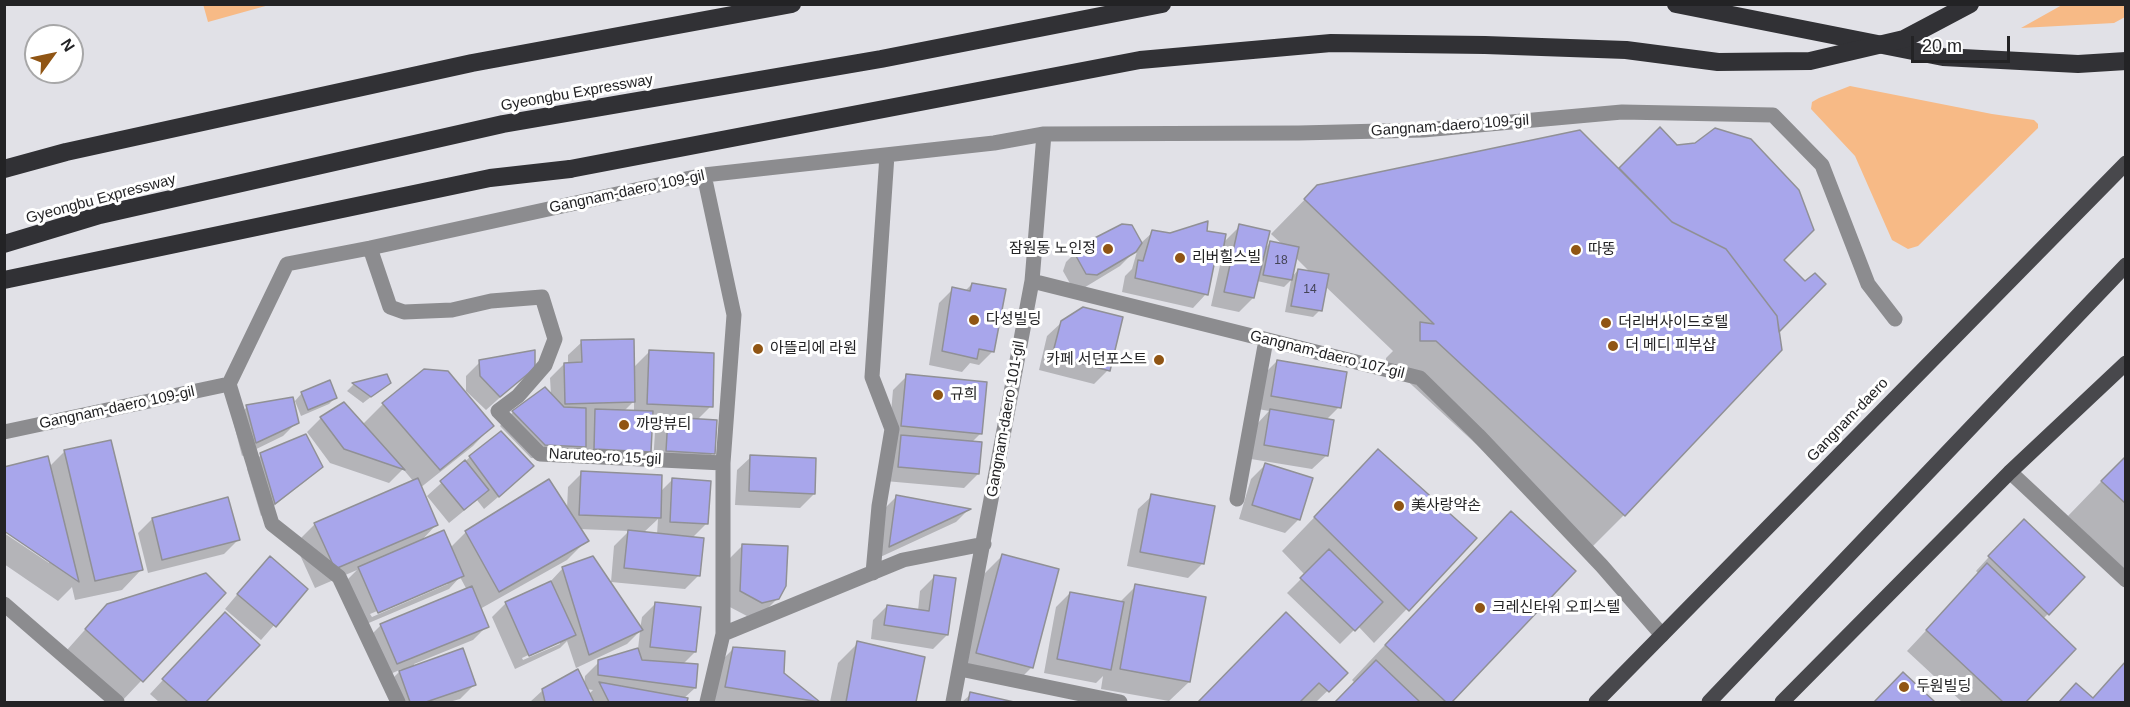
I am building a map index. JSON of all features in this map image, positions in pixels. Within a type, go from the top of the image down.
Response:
[{"type":"highway","points":[[4,169],[66,152],[472,63],[792,4]]},
{"type":"highway","name":"Gyeongbu Expressway","points":[[4,244],[100,215],[503,124],[881,59],[1162,4]]},
{"type":"highway","points":[[1676,4],[1943,57],[2078,64],[2126,62]]},
{"type":"highway","points":[[4,280],[490,177],[570,169],[1140,60],[1330,43],[1626,50],[1718,62],[1810,61],[1904,39],[1970,4]]},
{"type":"main road","name":"Gangnam-daero","points":[[1596,702],[2126,163]]},
{"type":"main road","points":[[1709,702],[2126,265]]},
{"type":"main road","points":[[1782,702],[2010,472],[2126,363]]},
{"type":"street","name":"Gangnam-daero 109-gil","points":[[4,432],[229,384],[287,264],[704,175],[994,143],[1044,134],[1423,130],[1622,112],[1773,114],[1822,165],[1868,284],[1895,319]]},
{"type":"street","name":"Gangnam-daero 101-gil","points":[[953,702],[1032,281],[1044,134]]},
{"type":"street","points":[[873,573],[879,506],[892,429],[872,377],[886,155]]},
{"type":"street","points":[[704,175],[734,315],[723,463],[723,634],[707,702]]},
{"type":"street","name":"Naruteo-ro 15-gil","points":[[370,248],[390,307],[404,312],[452,310],[491,301],[542,297],[555,339],[545,365],[518,396],[498,411],[540,454],[723,463]]},
{"type":"street","name":"Gangnam-daero 107-gil","points":[[1032,281],[1420,378],[1478,435],[1602,567],[1662,635]]},
{"type":"street","points":[[1237,499],[1266,340]]},
{"type":"street","points":[[229,384],[272,524],[339,578],[398,702]]},
{"type":"street","points":[[2010,472],[2126,580]]},
{"type":"street","points":[[723,634],[903,560],[984,544]]},
{"type":"street","points":[[4,604],[117,702]]},
{"type":"street","points":[[960,669],[1120,702]]},
{"type":"shaded area","points":[[203,4],[268,4],[269,5],[208,22]]},
{"type":"shaded area","points":[[2062,5],[2125,5],[2125,17],[2114,23],[2021,28]]},
{"type":"shaded area","points":[[1850,86],[2034,120],[2038,128],[1918,246],[1908,249],[1892,240],[1855,156],[1811,109],[1812,102]]},
{"type":"building","points":[[1660,127],[1677,145],[1695,143],[1715,128],[1751,139],[1799,190],[1814,230],[1784,260],[1805,281],[1815,273],[1826,284],[1779,332],[1777,316],[1726,249],[1672,222],[1619,168]]},
{"type":"building","name":"더리버사이드호텔","points":[[1580,130],[1672,222],[1726,249],[1777,316],[1782,350],[1625,516],[1436,341],[1420,341],[1420,322],[1434,324],[1304,199],[1317,185]]},
{"type":"building","name":"리버힐스빌","points":[[1208,221],[1207,231],[1226,234],[1222,256],[1216,255],[1208,295],[1135,278],[1138,260],[1143,261],[1152,230],[1170,233]]},
{"type":"building","name":"잠원동 노인정","points":[[1122,224],[1132,225],[1142,243],[1136,252],[1097,275],[1086,274],[1076,256],[1079,246]]},
{"type":"building","points":[[1239,224],[1270,231],[1254,298],[1224,292]]},
{"type":"building","points":[[1270,241],[1299,247],[1292,280],[1263,275]]},
{"type":"building","points":[[1298,269],[1329,274],[1322,311],[1291,306]]},
{"type":"building","name":"다성빌딩","points":[[972,283],[1006,289],[994,352],[979,349],[977,359],[942,351],[952,287],[970,291]]},
{"type":"building","points":[[1083,307],[1123,317],[1110,371],[1052,356],[1061,321]]},
{"type":"building","points":[[634,339],[635,402],[565,404],[564,363],[582,362],[581,340]]},
{"type":"building","points":[[535,350],[535,368],[500,397],[480,376],[479,360]]},
{"type":"building","points":[[649,350],[714,353],[713,407],[647,404]]},
{"type":"building","points":[[1277,360],[1347,372],[1341,408],[1271,396]]},
{"type":"building","points":[[424,369],[448,371],[494,426],[440,470],[382,403]]},
{"type":"building","points":[[387,374],[391,383],[371,397],[352,383]]},
{"type":"building","points":[[906,374],[987,382],[982,434],[901,426]]},
{"type":"building","points":[[330,380],[337,398],[308,410],[301,392]]},
{"type":"building","points":[[545,387],[564,407],[586,408],[586,447],[545,445],[512,411]]},
{"type":"building","points":[[293,397],[299,423],[256,443],[246,405]]},
{"type":"building","points":[[344,402],[405,470],[344,449],[320,417]]},
{"type":"building","points":[[595,409],[653,411],[651,452],[594,449]]},
{"type":"building","points":[[1270,409],[1334,420],[1328,456],[1264,445]]},
{"type":"building","points":[[668,417],[717,420],[715,454],[666,451]]},
{"type":"building","points":[[501,431],[534,466],[499,497],[469,456]]},
{"type":"building","points":[[306,434],[323,467],[275,504],[260,453]]},
{"type":"building","points":[[901,435],[982,442],[979,474],[898,467]]},
{"type":"building","points":[[111,440],[143,570],[95,581],[64,450]]},
{"type":"building","points":[[1378,449],[1477,538],[1409,611],[1314,517]]},
{"type":"building","points":[[750,455],[816,458],[815,494],[749,491]]},
{"type":"building","points":[[48,456],[79,582],[4,531],[4,467]]},
{"type":"building","points":[[2126,456],[2126,504],[2101,481]]},
{"type":"building","points":[[465,460],[489,490],[464,510],[440,481]]},
{"type":"building","points":[[1265,463],[1313,478],[1300,520],[1252,505]]},
{"type":"building","points":[[581,471],[662,475],[661,518],[579,515]]},
{"type":"building","points":[[418,478],[438,525],[335,569],[314,523]]},
{"type":"building","points":[[672,478],[711,481],[708,524],[670,522]]},
{"type":"building","points":[[549,479],[589,541],[499,592],[465,531]]},
{"type":"building","points":[[1151,494],[1215,506],[1204,564],[1140,552]]},
{"type":"building","points":[[896,495],[971,509],[889,547]]},
{"type":"building","points":[[228,497],[240,540],[162,560],[152,518]]},
{"type":"building","name":"크레신타워 오피스텔","points":[[1511,511],[1576,571],[1452,702],[1446,702],[1385,645]]},
{"type":"building","points":[[2024,519],[2085,577],[2049,615],[1988,556]]},
{"type":"building","points":[[444,530],[464,576],[378,613],[358,567]]},
{"type":"building","points":[[628,530],[704,538],[700,576],[624,568]]},
{"type":"building","points":[[742,544],[788,546],[786,586],[779,599],[762,603],[740,591]]},
{"type":"building","points":[[1329,549],[1383,602],[1355,631],[1300,578]]},
{"type":"building","points":[[1002,554],[1059,569],[1033,668],[976,653]]},
{"type":"building","points":[[270,556],[308,589],[276,627],[237,594]]},
{"type":"building","points":[[593,556],[643,630],[589,655],[562,567]]},
{"type":"building","points":[[1987,563],[2076,649],[2026,702],[2003,702],[1926,630]]},
{"type":"building","points":[[206,573],[226,593],[143,682],[85,629],[107,604]]},
{"type":"building","points":[[934,575],[956,578],[948,635],[884,625],[887,605],[929,611]]},
{"type":"building","points":[[551,581],[576,635],[529,656],[505,602]]},
{"type":"building","points":[[1135,584],[1206,597],[1190,682],[1120,669]]},
{"type":"building","points":[[472,586],[489,627],[397,664],[380,624]]},
{"type":"building","points":[[1070,592],[1124,602],[1111,670],[1057,659]]},
{"type":"building","points":[[655,602],[701,607],[696,652],[650,647]]},
{"type":"building","points":[[225,612],[260,645],[206,702],[188,702],[162,679]]},
{"type":"building","points":[[1286,612],[1348,673],[1329,692],[1319,683],[1300,702],[1198,702]]},
{"type":"building","points":[[857,641],[925,657],[916,702],[846,702]]},
{"type":"building","points":[[733,647],[785,651],[784,673],[820,702],[725,687]]},
{"type":"building","points":[[463,648],[476,685],[426,702],[410,702],[399,671]]},
{"type":"building","points":[[638,648],[642,660],[698,664],[696,688],[598,675],[598,660]]},
{"type":"building","points":[[1376,660],[1420,702],[1335,702]]},
{"type":"building","points":[[2126,661],[2126,702],[2059,702],[2076,683],[2093,698]]},
{"type":"building","points":[[578,669],[594,702],[545,702],[542,689]]},
{"type":"building","name":"두원빌딩","points":[[1903,672],[1935,702],[1874,702]]},
{"type":"building","points":[[599,682],[688,698],[687,702],[609,702]]},
{"type":"building","points":[[970,692],[1014,702],[968,702]]},
{"type":"place","name":"잠원동 노인정","points":[[1108,249]]},
{"type":"place","name":"따뚱","points":[[1576,250]]},
{"type":"place","name":"리버힐스빌","points":[[1180,258]]},
{"type":"place","name":"다성빌딩","points":[[974,320]]},
{"type":"place","name":"더리버사이드호텔","points":[[1606,323]]},
{"type":"place","name":"더 메디 피부샵","points":[[1613,346]]},
{"type":"place","name":"아뜰리에 라원","points":[[758,349]]},
{"type":"place","name":"카페 서던포스트","points":[[1159,360]]},
{"type":"place","name":"규희","points":[[938,395]]},
{"type":"place","name":"까망뷰티","points":[[624,425]]},
{"type":"place","name":"美사랑약손","points":[[1399,506]]},
{"type":"place","name":"크레신타워 오피스텔","points":[[1480,608]]},
{"type":"place","name":"두원빌딩","points":[[1904,687]]}]
